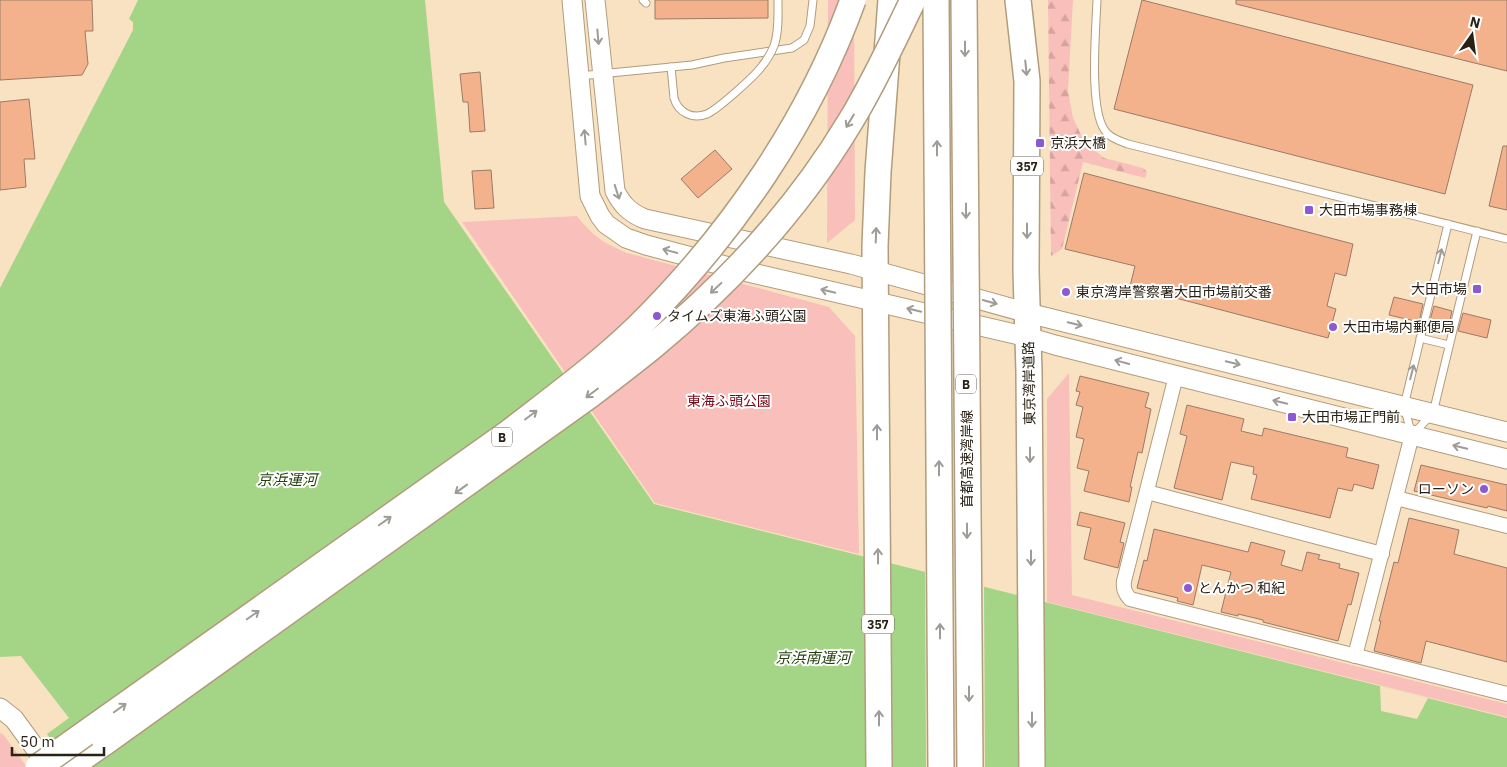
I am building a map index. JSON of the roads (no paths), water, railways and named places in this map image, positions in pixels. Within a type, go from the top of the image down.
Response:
[{"type":"highway","name":"B","points":[[38,767],[507,434],[577,380],[638,326],[708,249],[766,172],[810,98],[829,59],[853,0]]},
{"type":"highway","name":"357","points":[[874,0],[878,172]]},
{"type":"highway","name":"357","points":[[879,767],[875,270],[878,172],[891,0]]},
{"type":"highway","name":"B","points":[[69,767],[446,499],[590,395],[653,346],[725,280],[761,242],[815,174],[850,122],[883,64],[912,0]]},
{"type":"highway","name":"首都高速湾岸線","points":[[936,0],[941,767]]},
{"type":"highway","name":"首都高速湾岸線","points":[[964,0],[970,767]]},
{"type":"highway","name":"東京湾岸道路","points":[[1020,7],[1027,81],[1032,767]]},
{"type":"street","points":[[572,0],[590,196],[600,216],[616,232],[626,238],[748,272],[876,302],[1028,325],[1404,406],[1507,432]]},
{"type":"street","points":[[595,0],[615,191],[620,202],[634,214],[644,219],[875,270],[1028,325],[1055,345],[1507,458]]},
{"type":"street","points":[[1176,376],[1124,581],[1126,594],[1130,599],[1507,694]]},
{"type":"street","points":[[1355,656],[1412,435]]},
{"type":"street","points":[[1147,492],[1382,554]]},
{"type":"street","points":[[1396,498],[1507,526]]},
{"type":"street","points":[[0,708],[14,719],[49,767]]},
{"type":"lane","points":[[671,67],[674,98],[676,106],[682,112],[693,115],[706,114],[720,106],[762,68],[774,46],[777,33],[778,0]]},
{"type":"lane","points":[[579,76],[692,65],[724,58],[792,48],[804,40],[810,26],[813,0]]},
{"type":"lane","points":[[1096,0],[1096,106],[1099,121],[1106,133],[1128,144],[1507,239]]},
{"type":"lane","points":[[1412,435],[1404,406],[1448,224]]},
{"type":"lane","points":[[1412,435],[1433,413],[1478,231]]},
{"type":"lane","points":[[1420,338],[1449,345]]},
{"type":"water","name":"京浜運河","points":[[138,0],[425,0],[444,202],[654,504],[1507,718],[1507,767],[71,767],[47,734],[69,718],[21,656],[0,657],[0,288],[133,30],[133,22],[129,19]]},
{"type":"place","name":"京浜大橋","points":[[1040,143]]},
{"type":"place","name":"大田市場事務棟","points":[[1309,210]]},
{"type":"place","name":"大田市場","points":[[1477,289]]},
{"type":"place","name":"東京湾岸警察署大田市場前交番","points":[[1066,292]]},
{"type":"place","name":"タイムズ東海ふ頭公園","points":[[657,316]]},
{"type":"place","name":"大田市場内郵便局","points":[[1333,327]]},
{"type":"place","name":"大田市場正門前","points":[[1292,417]]},
{"type":"place","name":"ローソン","points":[[1484,489]]},
{"type":"place","name":"とんかつ 和紀","points":[[1188,588]]},
{"type":"park label","name":"東海ふ頭公園","points":[[729,401]]},
{"type":"water label","name":"京浜南運河","points":[[813,657]]}]
